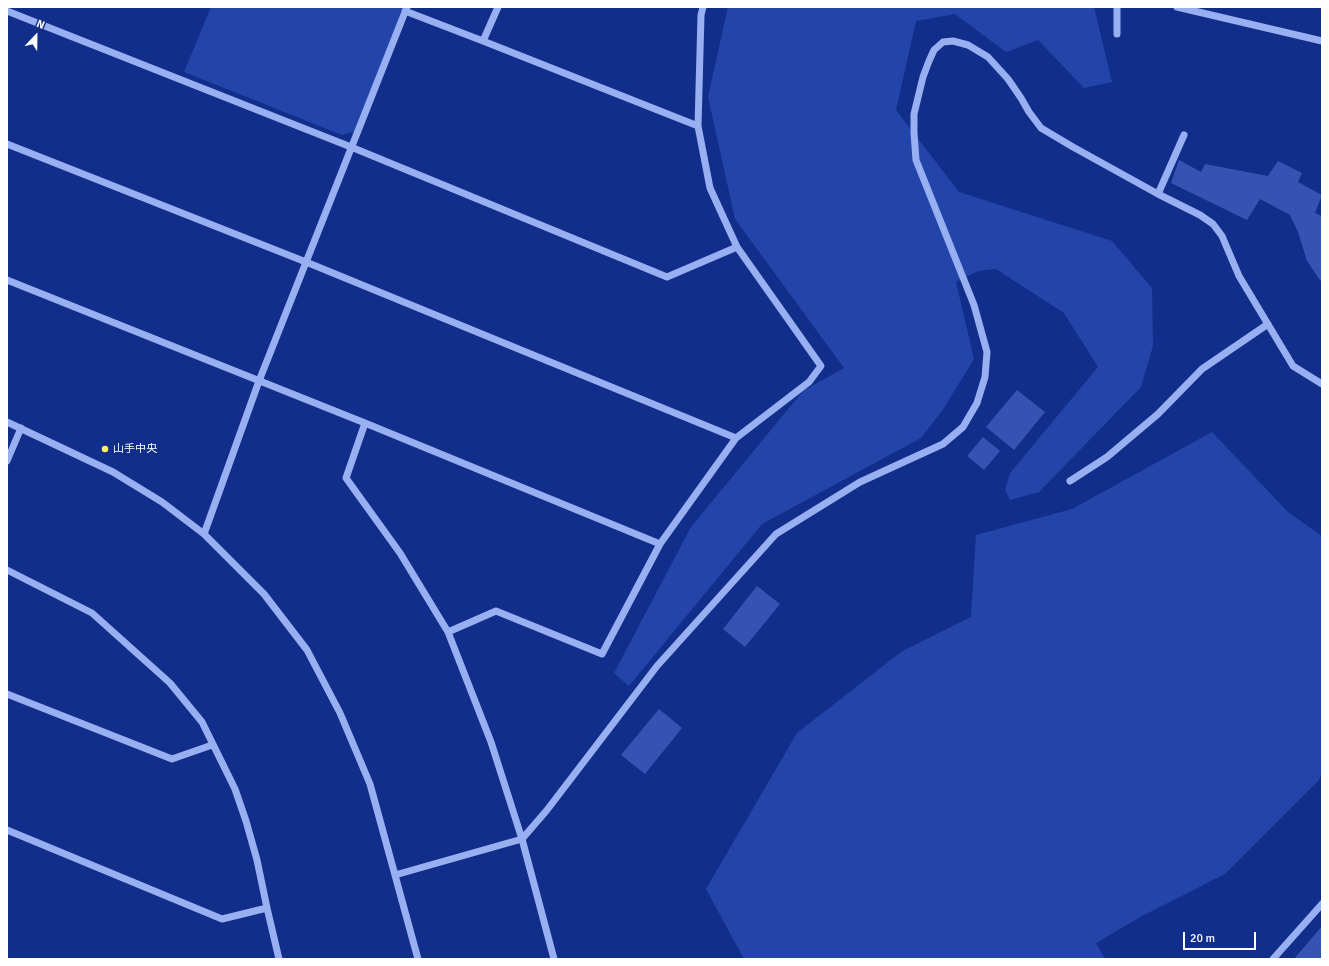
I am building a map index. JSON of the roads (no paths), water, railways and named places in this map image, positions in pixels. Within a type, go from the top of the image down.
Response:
[{"type":"street","points":[[483,41],[498,7]]},
{"type":"street","points":[[448,632],[496,611],[602,654],[660,544],[736,438],[810,382],[821,366],[737,247],[710,188],[698,126],[701,15],[703,7]]},
{"type":"street","points":[[1117,7],[1117,34]]},
{"type":"street","points":[[1177,7],[1322,41]]},
{"type":"street","points":[[204,534],[259,381],[406,9],[698,126]]},
{"type":"street","points":[[7,11],[351,147],[667,277],[737,247]]},
{"type":"street","points":[[395,875],[522,839],[547,810],[657,666],[776,534],[860,482],[943,444],[963,427],[977,403],[985,377],[987,352],[974,305],[916,160],[914,133],[914,114],[923,77],[934,50],[943,42],[953,41],[968,45],[988,57],[1008,79],[1022,98],[1029,112],[1042,128],[1158,194],[1200,215],[1213,224],[1222,236],[1239,276],[1293,366],[1322,384]]},
{"type":"street","points":[[1158,194],[1184,135]]},
{"type":"street","points":[[7,144],[306,262],[736,438]]},
{"type":"street","points":[[7,280],[365,423],[660,544]]},
{"type":"street","points":[[1070,481],[1107,457],[1158,414],[1202,370],[1268,324]]},
{"type":"street","points":[[7,422],[113,472],[162,502],[204,534],[264,594],[306,650],[340,713],[370,784],[418,959]]},
{"type":"street","points":[[365,423],[346,478],[400,553],[448,632],[491,742],[522,839],[554,959]]},
{"type":"street","points":[[7,461],[21,428]]},
{"type":"street","points":[[7,570],[92,613],[170,683],[202,722],[235,790],[246,821],[257,860],[279,959]]},
{"type":"street","points":[[7,694],[172,759],[212,745]]},
{"type":"street","points":[[7,830],[222,919],[267,908]]},
{"type":"street","points":[[1273,959],[1322,904]]},
{"type":"place","name":"山手中央","points":[[105,449]]}]
